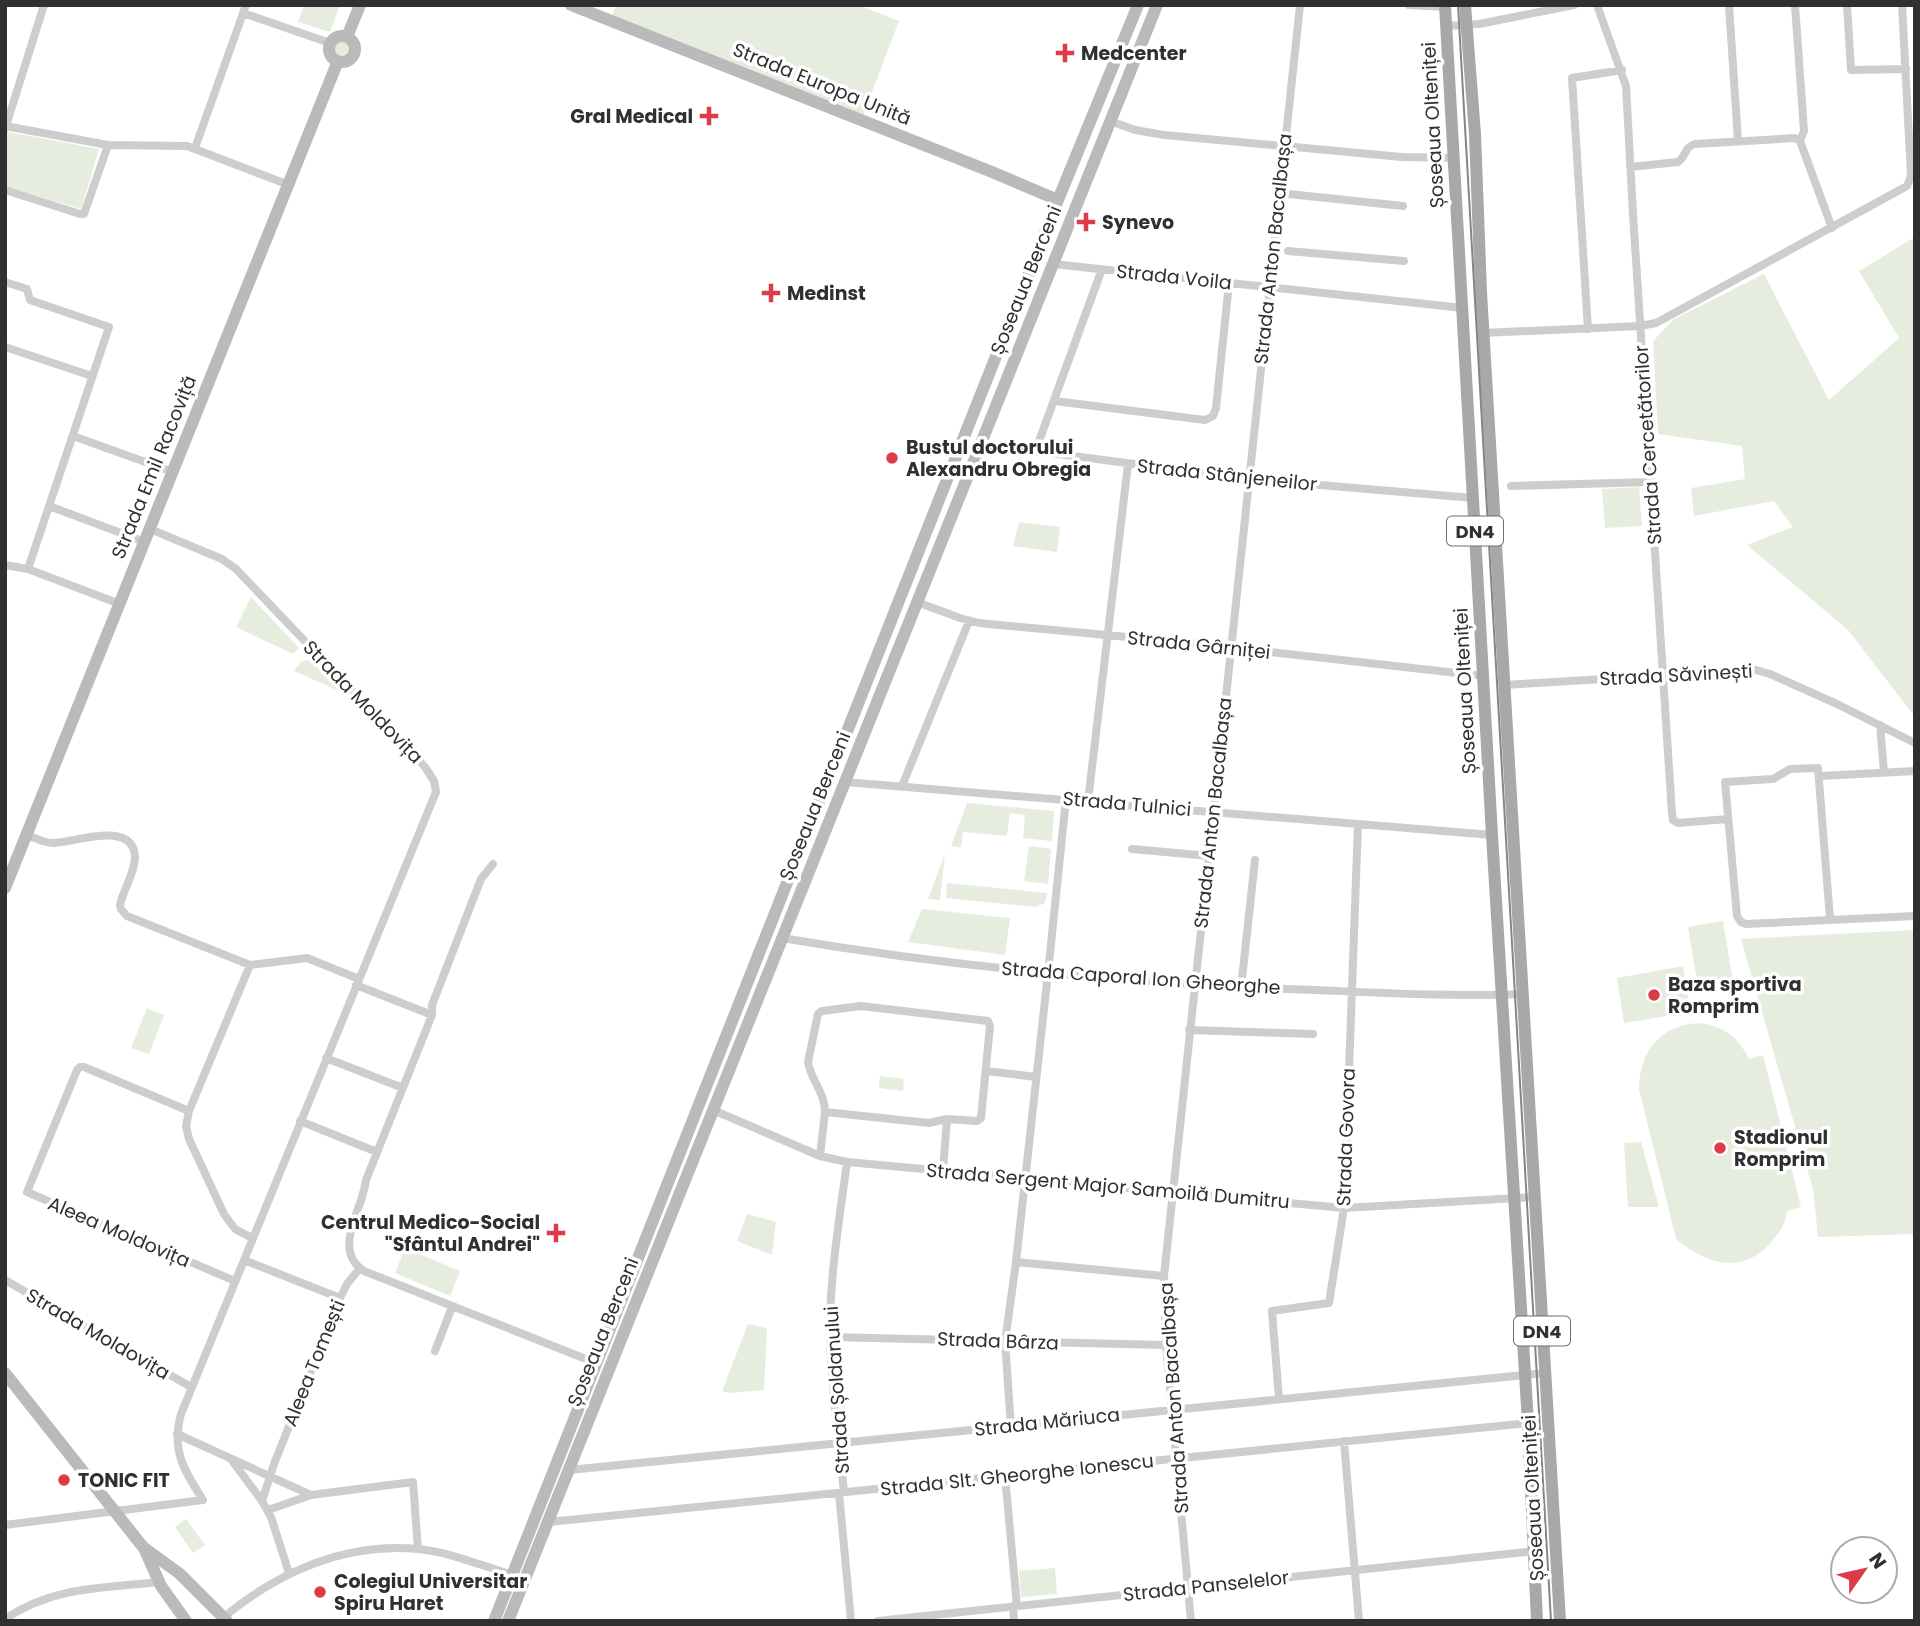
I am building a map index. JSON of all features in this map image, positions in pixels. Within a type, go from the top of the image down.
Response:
[{"type":"main road","points":[[347,37],[360,5]]},
{"type":"main road","name":"Strada Europa Unită","points":[[571,5],[992,172],[1058,201]]},
{"type":"main road","name":"Șoseaua Berceni","points":[[494,1621],[1138,5]]},
{"type":"main road","name":"Șoseaua Berceni","points":[[508,1621],[1157,5]]},
{"type":"main road","name":"Șoseaua Olteniței","points":[[1465,5],[1475,134],[1483,333],[1560,1621]]},
{"type":"main road","name":"Șoseaua Olteniței","points":[[1445,6],[1528,1423],[1537,1621]]},
{"type":"main road","points":[[1129,28],[1145,34]]},
{"type":"main road","points":[[337,37],[347,37],[354,45],[354,54],[347,61],[338,61],[330,54],[330,43],[337,37]]},
{"type":"main road","name":"Strada Emil Racoviță","points":[[5,888],[338,61]]},
{"type":"main road","points":[[947,480],[964,486]]},
{"type":"main road","points":[[883,644],[898,650]]},
{"type":"main road","points":[[737,1009],[751,1014]]},
{"type":"main road","points":[[5,1373],[144,1547],[180,1574],[225,1619]]},
{"type":"main road","points":[[144,1547],[159,1582],[186,1621]]},
{"type":"street","points":[[44,5],[6,127],[108,145],[179,145],[195,148],[289,185]]},
{"type":"street","name":"Strada Anton Bacalbașa","points":[[1191,1621],[1166,1345],[1164,1276],[1300,5]]},
{"type":"street","points":[[1409,5],[1445,6]]},
{"type":"street","points":[[1447,26],[1467,25],[1574,5]]},
{"type":"street","name":"Strada Cercetătorilor","points":[[1597,5],[1626,86],[1673,820],[1678,823],[1728,819]]},
{"type":"street","points":[[1729,5],[1738,141]]},
{"type":"street","points":[[1795,5],[1804,131],[1800,141]]},
{"type":"street","points":[[1847,5],[1851,69],[1906,69]]},
{"type":"street","points":[[1483,333],[1640,326],[1661,321],[1904,188],[1910,182],[1902,5]]},
{"type":"street","points":[[195,148],[244,9],[330,43]]},
{"type":"street","points":[[1588,328],[1572,78],[1622,70]]},
{"type":"street","points":[[1110,121],[1149,133],[1402,157],[1454,158]]},
{"type":"street","points":[[1630,166],[1678,162],[1692,145],[1796,138],[1800,141],[1832,228]]},
{"type":"street","points":[[5,190],[84,214],[108,145]]},
{"type":"street","points":[[1279,193],[1403,206]]},
{"type":"street","points":[[1287,251],[1404,261]]},
{"type":"street","name":"Strada Voila","points":[[1053,264],[1463,308]]},
{"type":"street","points":[[1035,452],[1102,269]]},
{"type":"street","points":[[5,282],[27,289],[30,300],[109,327],[28,569]]},
{"type":"street","points":[[1055,401],[1209,419],[1216,408],[1229,283]]},
{"type":"street","points":[[5,347],[92,376]]},
{"type":"street","points":[[73,436],[173,472]]},
{"type":"street","name":"Strada Stânjeneilor","points":[[981,443],[1249,479],[1473,498]]},
{"type":"street","points":[[1088,801],[1128,464]]},
{"type":"street","points":[[1511,486],[1650,482]]},
{"type":"street","name":"Strada Moldovița","points":[[49,506],[222,559],[236,569],[425,767],[434,781],[434,797],[191,1387],[177,1434]]},
{"type":"street","points":[[5,565],[28,569],[120,604]]},
{"type":"street","name":"Strada Gârniței","points":[[917,601],[969,621],[1483,676]]},
{"type":"street","points":[[902,786],[969,621]]},
{"type":"street","name":"Strada Săvinești","points":[[1504,685],[1748,669],[1762,671],[1915,743]]},
{"type":"street","points":[[1880,725],[1884,773]]},
{"type":"street","points":[[1830,919],[1819,770],[1816,767],[1790,769],[1773,779],[1725,782],[1738,919],[1746,924],[1915,916]]},
{"type":"street","points":[[1820,776],[1915,771]]},
{"type":"street","name":"Strada Tulnici","points":[[845,782],[1492,835]]},
{"type":"street","points":[[1011,1426],[1005,1342],[1066,799]]},
{"type":"street","name":"Strada Govora","points":[[1279,1399],[1272,1311],[1329,1303],[1344,1208],[1358,824]]},
{"type":"street","points":[[27,835],[50,843],[105,835],[123,839],[131,847],[135,859],[121,900],[123,913],[250,965],[307,958],[432,1015]]},
{"type":"street","points":[[1132,849],[1209,856]]},
{"type":"street","points":[[1241,988],[1255,860]]},
{"type":"street","points":[[493,864],[481,880],[432,1005],[432,1015],[377,1152],[349,1233],[351,1256],[360,1268],[596,1363]]},
{"type":"street","name":"Strada Caporal Ion Gheorghe","points":[[782,938],[1048,973],[1194,985],[1352,992],[1523,994]]},
{"type":"street","points":[[250,965],[189,1111],[186,1126],[224,1214],[235,1229],[252,1238]]},
{"type":"street","points":[[820,1156],[825,1112],[823,1096],[808,1062],[818,1014],[821,1011],[861,1006],[986,1020],[990,1026],[981,1118],[977,1121],[947,1119],[929,1123],[825,1112]]},
{"type":"street","points":[[1189,1030],[1313,1034]]},
{"type":"street","points":[[326,1058],[402,1088]]},
{"type":"street","name":"Aleea Moldovița","points":[[189,1111],[80,1067],[27,1192],[235,1281]]},
{"type":"street","points":[[986,1071],[1036,1077]]},
{"type":"street","name":"Strada Sergent Major Samoilă Dumitru","points":[[713,1110],[820,1156],[847,1162],[1344,1208],[1534,1197]]},
{"type":"street","points":[[943,1171],[947,1119]]},
{"type":"street","points":[[300,1121],[377,1152]]},
{"type":"street","name":"Strada Șoldanului","points":[[847,1162],[833,1276],[830,1337],[851,1621]]},
{"type":"street","points":[[244,1260],[340,1298]]},
{"type":"street","points":[[1016,1262],[1164,1276]]},
{"type":"street","name":"Aleea Tomești","points":[[262,1501],[340,1298],[360,1268]]},
{"type":"street","name":"Strada Moldovița","points":[[5,1280],[191,1387]]},
{"type":"street","points":[[435,1351],[452,1307]]},
{"type":"street","name":"Strada Bârza","points":[[830,1337],[1166,1345]]},
{"type":"street","points":[[1525,1375],[1545,1373]]},
{"type":"street","name":"Strada Măriuca","points":[[569,1470],[1525,1375]]},
{"type":"street","name":"Strada Slt. Gheorghe Ionescu","points":[[549,1522],[1528,1423]]},
{"type":"street","points":[[5,1525],[203,1500],[183,1467],[177,1434],[311,1495]]},
{"type":"street","points":[[1343,1441],[1359,1621]]},
{"type":"street","points":[[230,1458],[268,1510],[289,1573]]},
{"type":"street","points":[[1005,1476],[1014,1621]]},
{"type":"street","points":[[268,1510],[311,1495],[412,1482],[418,1549]]},
{"type":"street","points":[[225,1619],[253,1594],[289,1573],[348,1554],[387,1549],[418,1549],[452,1556],[513,1575]]},
{"type":"street","name":"Strada Panselelor","points":[[878,1621],[1535,1551]]},
{"type":"street","points":[[5,1619],[30,1604],[62,1593],[159,1582]]},
{"type":"shaded area","points":[[304,5],[340,5],[330,32],[298,22]]},
{"type":"shaded area","points":[[616,5],[858,5],[899,21],[863,116],[612,16]]},
{"type":"shaded area","points":[[338,40],[346,40],[351,49],[349,56],[338,58],[333,53],[333,45]]},
{"type":"shaded area","points":[[8,132],[99,149],[81,209],[5,186],[5,140]]},
{"type":"shaded area","points":[[1915,237],[1915,717],[1848,630],[1747,545],[1793,527],[1774,501],[1694,516],[1691,488],[1745,479],[1742,446],[1658,434],[1653,341],[1674,319],[1764,274],[1829,400],[1899,338],[1859,271]]},
{"type":"shaded area","points":[[1639,487],[1642,526],[1605,528],[1602,489]]},
{"type":"shaded area","points":[[1019,522],[1060,527],[1057,552],[1013,546]]},
{"type":"shaded area","points":[[251,597],[299,648],[293,654],[236,627]]},
{"type":"shaded area","points":[[307,660],[314,663],[341,688],[339,691],[294,671],[301,662]]},
{"type":"shaded area","points":[[967,803],[1054,811],[1052,841],[1023,838],[1025,815],[1010,813],[1007,836],[963,832],[961,847],[951,846]]},
{"type":"shaded area","points":[[1029,846],[1051,849],[1048,884],[1024,881]]},
{"type":"shaded area","points":[[945,853],[940,900],[928,899]]},
{"type":"shaded area","points":[[947,883],[1047,893],[1045,903],[1036,907],[946,898]]},
{"type":"shaded area","points":[[922,909],[1010,918],[1005,955],[908,942]]},
{"type":"shaded area","name":"Baza sportiva Romprim","points":[[1723,921],[1733,982],[1698,988],[1688,927]]},
{"type":"shaded area","points":[[1915,930],[1915,1234],[1818,1237],[1813,1189],[1741,939]]},
{"type":"shaded area","name":"Baza sportiva Romprim","points":[[1683,966],[1691,1012],[1624,1023],[1617,978]]},
{"type":"shaded area","points":[[147,1008],[164,1015],[149,1054],[131,1048]]},
{"type":"shaded area","name":"Stadionul Romprim","points":[[1699,1023],[1729,1034],[1749,1059],[1763,1055],[1801,1207],[1787,1211],[1781,1230],[1762,1251],[1750,1259],[1738,1262],[1713,1260],[1676,1239],[1639,1089],[1643,1063],[1655,1042],[1673,1029]]},
{"type":"shaded area","points":[[880,1076],[904,1079],[903,1091],[879,1088]]},
{"type":"shaded area","points":[[1641,1142],[1659,1207],[1628,1207],[1624,1143]]},
{"type":"shaded area","points":[[747,1214],[776,1222],[772,1255],[737,1241]]},
{"type":"shaded area","points":[[405,1248],[460,1271],[450,1296],[395,1273]]},
{"type":"shaded area","points":[[748,1324],[767,1328],[764,1390],[731,1393],[722,1391]]},
{"type":"shaded area","points":[[186,1519],[205,1545],[193,1553],[175,1527]]},
{"type":"shaded area","points":[[1055,1568],[1057,1594],[1021,1597],[1019,1571]]},
{"type":"tram line","points":[[1458,5],[1551,1621]]},
{"type":"place","name":"Medcenter","points":[[1065,53]]},
{"type":"place","name":"Gral Medical","points":[[709,116]]},
{"type":"place","name":"Synevo","points":[[1086,222]]},
{"type":"place","name":"Medinst","points":[[771,293]]},
{"type":"place","name":"Bustul doctorului Alexandru Obregia","points":[[892,458]]},
{"type":"place","name":"Baza sportiva Romprim","points":[[1654,995]]},
{"type":"place","name":"Stadionul Romprim","points":[[1720,1148]]},
{"type":"place","name":"Centrul Medico-Social \"Sfântul Andrei\"","points":[[556,1233]]},
{"type":"place","name":"TONIC FIT","points":[[64,1480]]},
{"type":"place","name":"Colegiul Universitar Spiru Haret","points":[[320,1592]]}]
